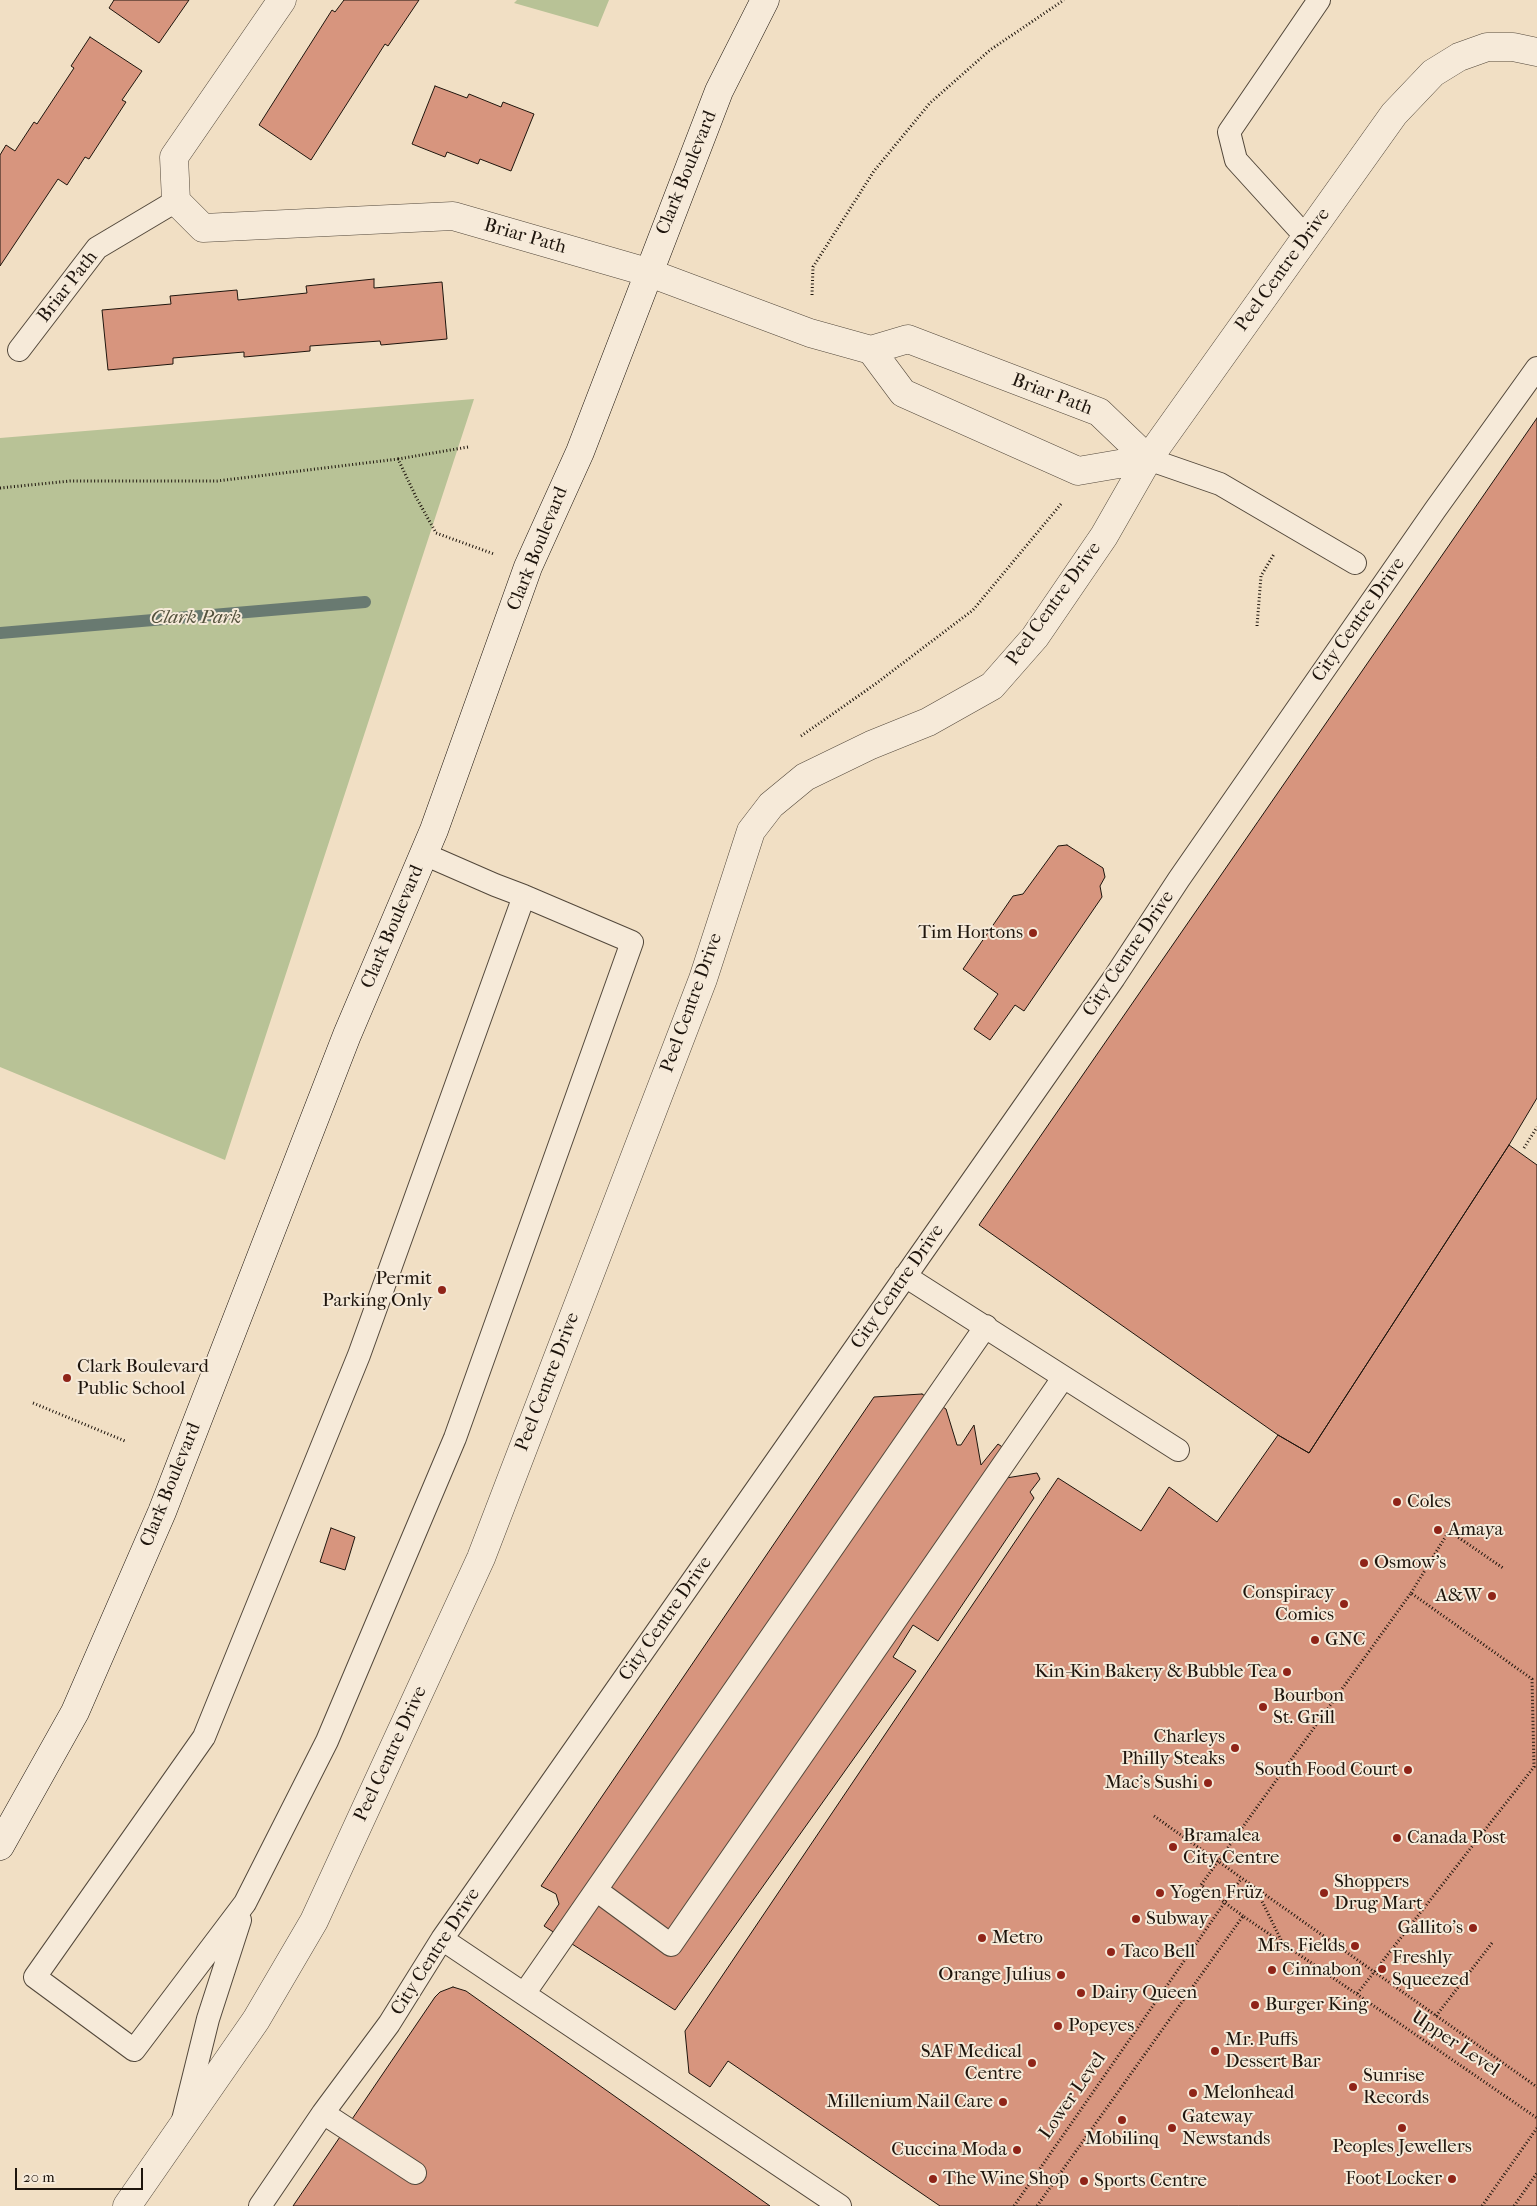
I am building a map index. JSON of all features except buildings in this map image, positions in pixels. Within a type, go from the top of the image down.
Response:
[{"type":"street","points":[[176,201],[174,157],[282,0]]},
{"type":"street","name":"Clark Boulevard","points":[[0,1846],[75,1712],[162,1512],[347,1035],[424,854],[528,567],[580,452],[647,272],[719,91],[766,0]]},
{"type":"street","name":"Peel Centre Drive","points":[[127,2206],[256,2020],[314,1921],[481,1558],[703,979],[751,831],[771,805],[805,777],[871,745],[928,722],[992,686],[1035,637],[1104,536],[1148,459],[1394,114],[1433,73],[1459,57],[1486,47],[1513,46],[1537,52]]},
{"type":"street","name":"Briar Path","points":[[176,201],[203,228],[453,216],[647,272],[810,333],[871,350],[908,339],[1099,412],[1148,459]]},
{"type":"street","points":[[871,350],[903,393],[1078,471],[1148,459]]},
{"type":"lane","points":[[1306,237],[1236,160],[1229,132],[1319,0]]},
{"type":"lane","name":"Briar Path","points":[[19,350],[98,248],[176,201]]},
{"type":"lane","name":"City Centre Drive","points":[[260,2206],[323,2113],[389,2024],[442,1939],[1114,978],[1179,880],[1425,524],[1537,368]]},
{"type":"lane","points":[[1148,459],[1220,484],[1355,564]]},
{"type":"lane","points":[[181,2128],[208,2019],[245,1903],[327,1741],[454,1438],[632,942],[424,854]]},
{"type":"lane","points":[[245,1903],[134,2050],[35,1977],[204,1737],[359,1355],[524,896]]},
{"type":"lane","points":[[905,1276],[1178,1450]]},
{"type":"lane","points":[[524,1994],[986,1326]]},
{"type":"lane","points":[[596,1890],[671,1945],[1063,1378]]},
{"type":"lane","points":[[442,1939],[840,2206]]},
{"type":"lane","points":[[323,2113],[415,2173]]},
{"type":"path","points":[[810,333],[813,267],[874,171],[930,103],[990,50],[1064,0]]},
{"type":"path","points":[[0,488],[70,481],[217,481],[398,459],[468,447]]},
{"type":"path","points":[[398,459],[436,533],[528,567]]},
{"type":"path","points":[[796,739],[874,685],[973,610],[1090,468]]},
{"type":"path","points":[[1257,626],[1261,576],[1292,526]]},
{"type":"path","points":[[1524,1148],[1537,1128]]},
{"type":"path","points":[[33,1403],[125,1441]]},
{"type":"path","points":[[1356,1994],[1534,1767],[1532,1679],[1411,1593],[1449,1531],[1503,1568]]},
{"type":"path","name":"Upper Level","points":[[1411,1593],[1201,1885],[1242,1916],[1537,2118]]},
{"type":"path","points":[[1154,1816],[1537,2087]]},
{"type":"path","name":"Lower Level","points":[[1014,2206],[1241,1878]]},
{"type":"path","points":[[1256,1889],[1282,1942]]},
{"type":"path","points":[[1038,2206],[1242,1916]]},
{"type":"path","points":[[1436,2016],[1492,1942]]},
{"type":"path","points":[[1482,2206],[1537,2128]]},
{"type":"path","points":[[1514,2206],[1537,2173]]},
{"type":"green space","points":[[517,0],[609,0],[598,27],[514,3]]},
{"type":"green space","name":"Clark Park","points":[[474,399],[225,1160],[0,1067],[0,438]]},
{"type":"waterway","points":[[0,633],[365,602]]},
{"type":"place","name":"Tim Hortons","points":[[1033,933]]},
{"type":"place","name":"Permit Parking Only","points":[[442,1290]]},
{"type":"place","name":"Clark Boulevard Public School","points":[[67,1378]]},
{"type":"place","name":"Coles","points":[[1397,1502]]},
{"type":"place","name":"Amaya","points":[[1438,1530]]},
{"type":"place","name":"Osmow's","points":[[1364,1563]]},
{"type":"place","name":"A&W","points":[[1492,1596]]},
{"type":"place","name":"Conspiracy Comics","points":[[1344,1604]]},
{"type":"place","name":"GNC","points":[[1315,1640]]},
{"type":"place","name":"Kin-Kin Bakery & Bubble Tea","points":[[1287,1672]]},
{"type":"place","name":"Bourbon St. Grill","points":[[1263,1707]]},
{"type":"place","name":"Charleys Philly Steaks","points":[[1235,1748]]},
{"type":"place","name":"South Food Court","points":[[1408,1770]]},
{"type":"place","name":"Mac's Sushi","points":[[1208,1783]]},
{"type":"place","name":"Canada Post","points":[[1397,1838]]},
{"type":"place","name":"Bramalea City Centre","points":[[1173,1847]]},
{"type":"place","name":"Yogen Früz","points":[[1160,1893]]},
{"type":"place","name":"Shoppers Drug Mart","points":[[1324,1893]]},
{"type":"place","name":"Subway","points":[[1136,1919]]},
{"type":"place","name":"Gallito's","points":[[1473,1928]]},
{"type":"place","name":"Metro","points":[[982,1938]]},
{"type":"place","name":"Mrs. Fields","points":[[1355,1946]]},
{"type":"place","name":"Taco Bell","points":[[1111,1952]]},
{"type":"place","name":"Freshly Squeezed","points":[[1382,1969]]},
{"type":"place","name":"Cinnabon","points":[[1272,1970]]},
{"type":"place","name":"Orange Julius","points":[[1061,1975]]},
{"type":"place","name":"Dairy Queen","points":[[1081,1993]]},
{"type":"place","name":"Burger King","points":[[1255,2005]]},
{"type":"place","name":"Popeyes","points":[[1058,2026]]},
{"type":"place","name":"Mr. Puffs Dessert Bar","points":[[1215,2051]]},
{"type":"place","name":"SAF Medical Centre","points":[[1032,2063]]},
{"type":"place","name":"Sunrise Records","points":[[1353,2087]]},
{"type":"place","name":"Melonhead","points":[[1193,2093]]},
{"type":"place","name":"Millenium Nail Care","points":[[1003,2102]]},
{"type":"place","name":"Mobilinq","points":[[1122,2120]]},
{"type":"place","name":"Gateway Newstands","points":[[1172,2128]]},
{"type":"place","name":"Peoples Jewellers","points":[[1402,2128]]},
{"type":"place","name":"Cuccina Moda","points":[[1017,2150]]},
{"type":"place","name":"The Wine Shop","points":[[933,2179]]},
{"type":"place","name":"Foot Locker","points":[[1452,2179]]},
{"type":"place","name":"Sports Centre","points":[[1084,2181]]}]
